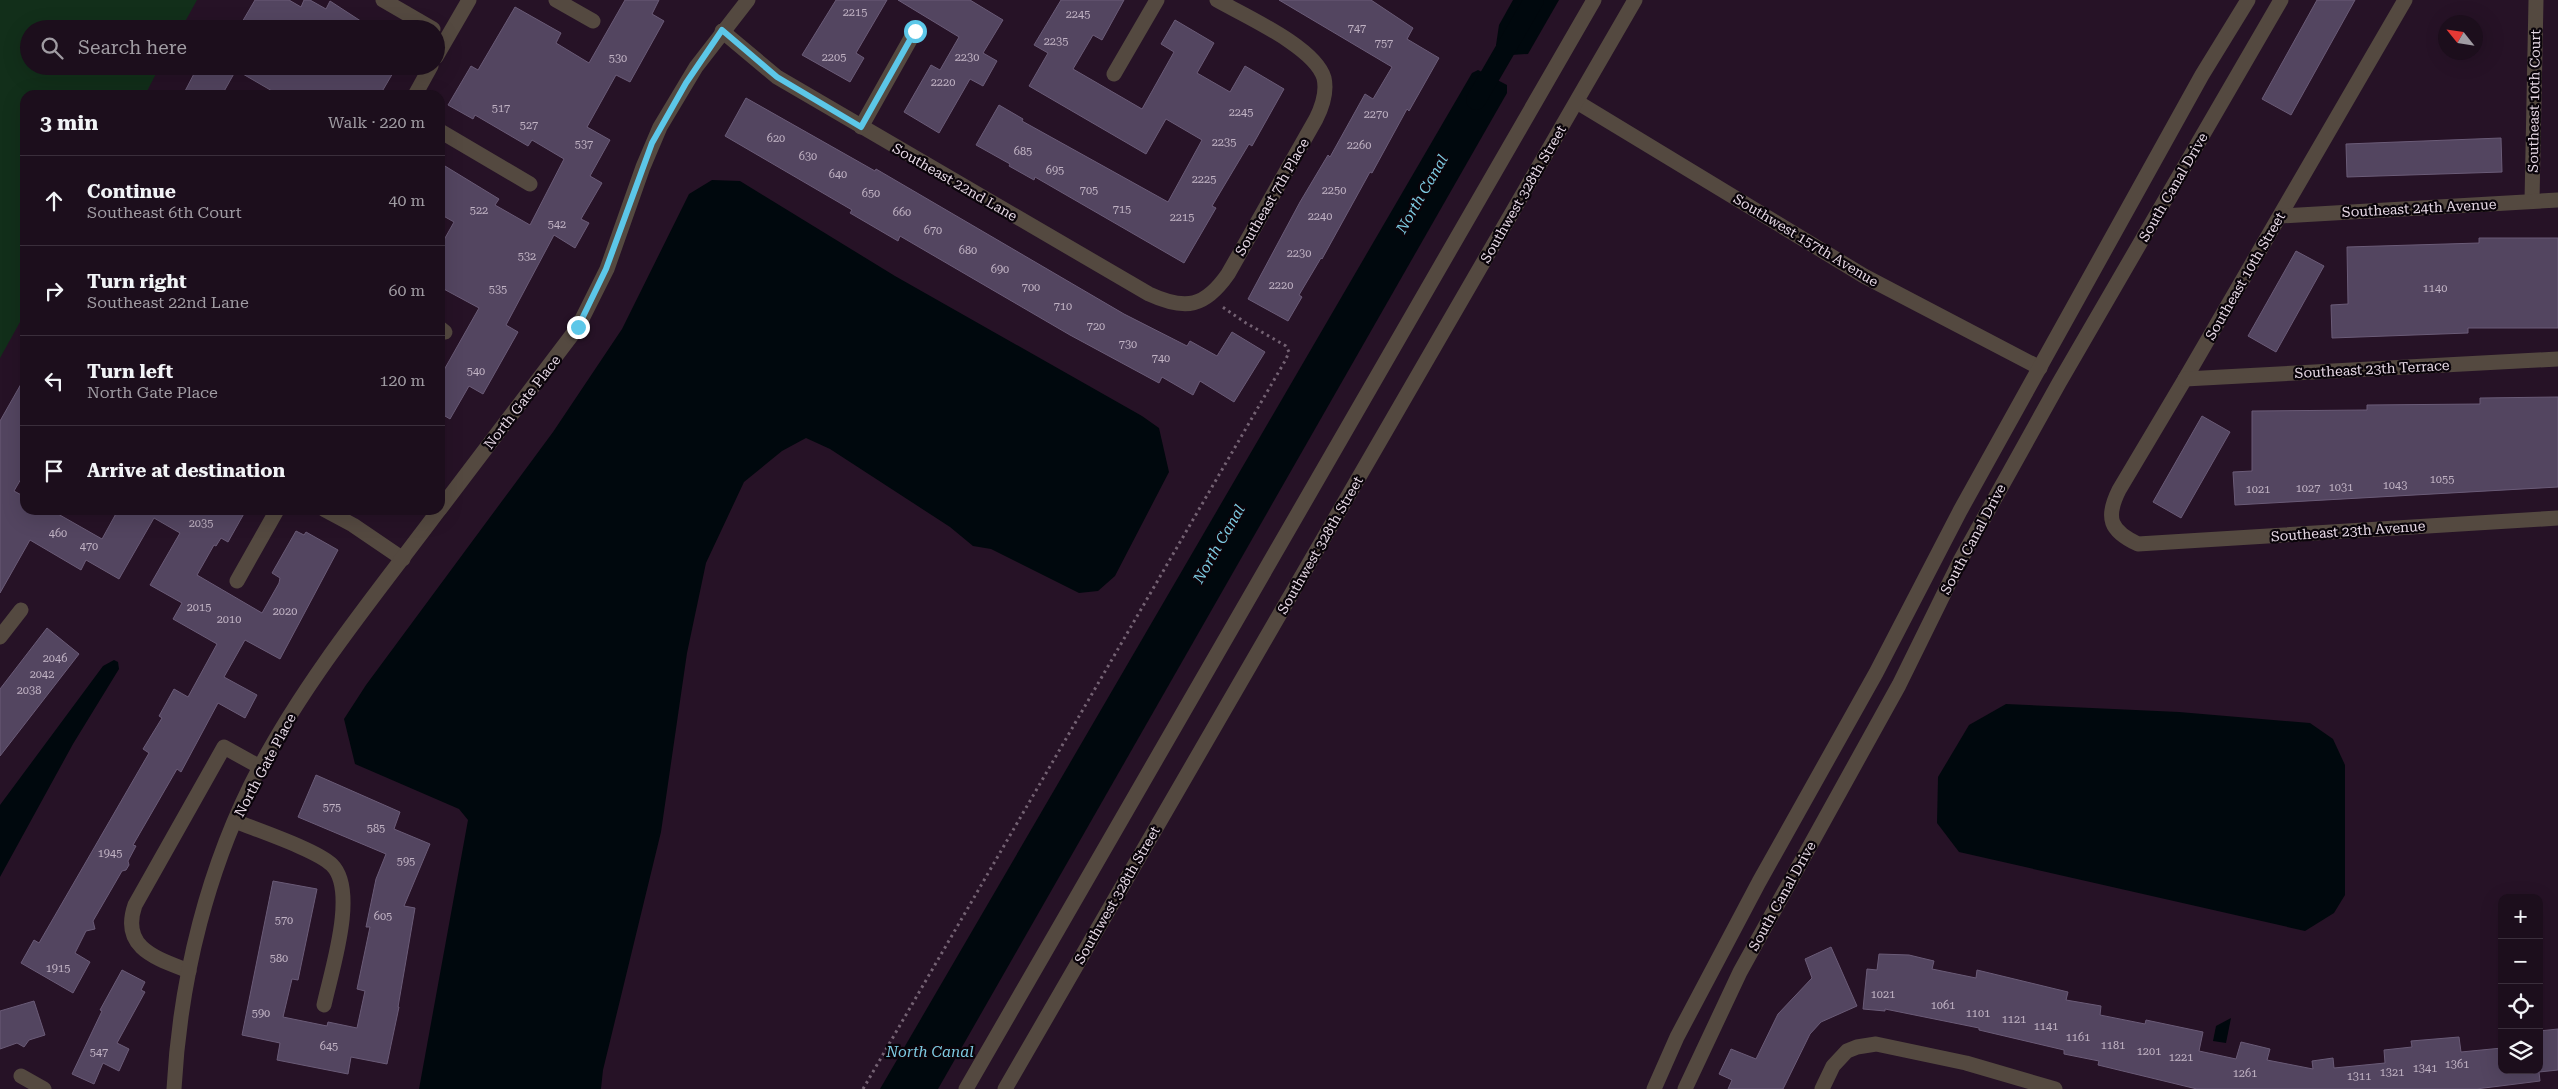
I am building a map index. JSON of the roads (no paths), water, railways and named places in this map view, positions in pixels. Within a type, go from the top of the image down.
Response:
[{"type":"street","points":[[383,0],[417,20]]},
{"type":"street","points":[[445,30],[469,0]]},
{"type":"street","points":[[556,0],[593,21]]},
{"type":"street","name":"North Gate Place","points":[[445,503],[578,327],[606,269],[656,135],[686,83],[722,30],[748,0]]},
{"type":"street","points":[[1114,74],[1157,0]]},
{"type":"street","name":"Southeast 7th Place","points":[[1205,298],[1228,274],[1312,127],[1320,110],[1325,82],[1315,61],[1300,48],[1217,0]]},
{"type":"street","points":[[966,1089],[1594,0]]},
{"type":"street","name":"Southwest 328th Street","points":[[1005,1089],[1635,0]]},
{"type":"street","name":"South Canal Drive","points":[[1654,1089],[1676,1037],[1754,890],[1876,673],[1960,510],[2202,75],[2248,0]]},
{"type":"street","name":"South Canal Drive","points":[[1685,1089],[1740,972],[1899,685],[1960,561],[2059,383],[2282,0]]},
{"type":"street","name":"Southeast 10th Street","points":[[2138,544],[2121,536],[2116,529],[2111,518],[2111,506],[2404,0]]},
{"type":"street","name":"Southeast 10th Court","points":[[2532,201],[2536,0]]},
{"type":"street","name":"Southeast 22nd Lane","points":[[722,30],[777,77],[1149,294],[1178,304],[1205,298]]},
{"type":"street","points":[[861,127],[915,31]]},
{"type":"street","points":[[418,90],[426,75]]},
{"type":"street","name":"Southwest 157th Avenue","points":[[1577,102],[1864,276],[2040,368]]},
{"type":"street","points":[[445,134],[530,184]]},
{"type":"street","name":"Southeast 24th Avenue","points":[[2280,216],[2558,200]]},
{"type":"street","name":"Southeast 23th Terrace","points":[[2185,380],[2558,359]]},
{"type":"street","points":[[238,581],[274,515]]},
{"type":"street","points":[[334,515],[403,558]]},
{"type":"street","name":"North Gate Place","points":[[174,1089],[176,1054],[189,971],[218,864],[235,821],[260,767],[312,682],[436,515]]},
{"type":"street","name":"Southeast 23th Avenue","points":[[2138,544],[2558,518]]},
{"type":"street","points":[[0,637],[21,610]]},
{"type":"street","points":[[189,971],[168,962],[137,943],[130,928],[135,904],[224,747],[260,767]]},
{"type":"street","points":[[235,821],[316,855],[333,866],[339,876],[343,888],[344,907],[324,1005]]},
{"type":"street","points":[[1822,1089],[1833,1066],[1847,1051],[1857,1047],[1876,1044],[1966,1063],[2055,1089]]},
{"type":"street","points":[[21,1076],[44,1089]]},
{"type":"water","points":[[1513,0],[1559,0],[1528,54],[1511,55],[1496,45],[1499,25]]},
{"type":"water","name":"North Canal","points":[[1478,70],[1507,85],[1507,93],[938,1089],[880,1089],[1472,73]]},
{"type":"water","points":[[712,180],[740,181],[895,276],[1142,416],[1159,428],[1169,472],[1115,576],[1098,591],[1079,593],[991,549],[973,546],[950,527],[830,449],[806,438],[782,451],[744,482],[706,563],[687,653],[661,832],[603,1070],[601,1089],[419,1089],[468,820],[459,809],[355,764],[344,719],[366,685],[553,432],[622,329],[689,194]]},
{"type":"water","points":[[114,660],[118,662],[119,669],[73,744],[0,877],[0,805],[103,666]]},
{"type":"water","points":[[2006,704],[2179,712],[2310,723],[2333,739],[2345,765],[2345,895],[2334,913],[2305,931],[1959,852],[1937,823],[1938,777],[1969,725]]},
{"type":"water","points":[[2231,1018],[2226,1043],[2213,1041],[2216,1026]]},
{"type":"waterway","name":"North Canal","points":[[1476,100],[1534,0]]}]
